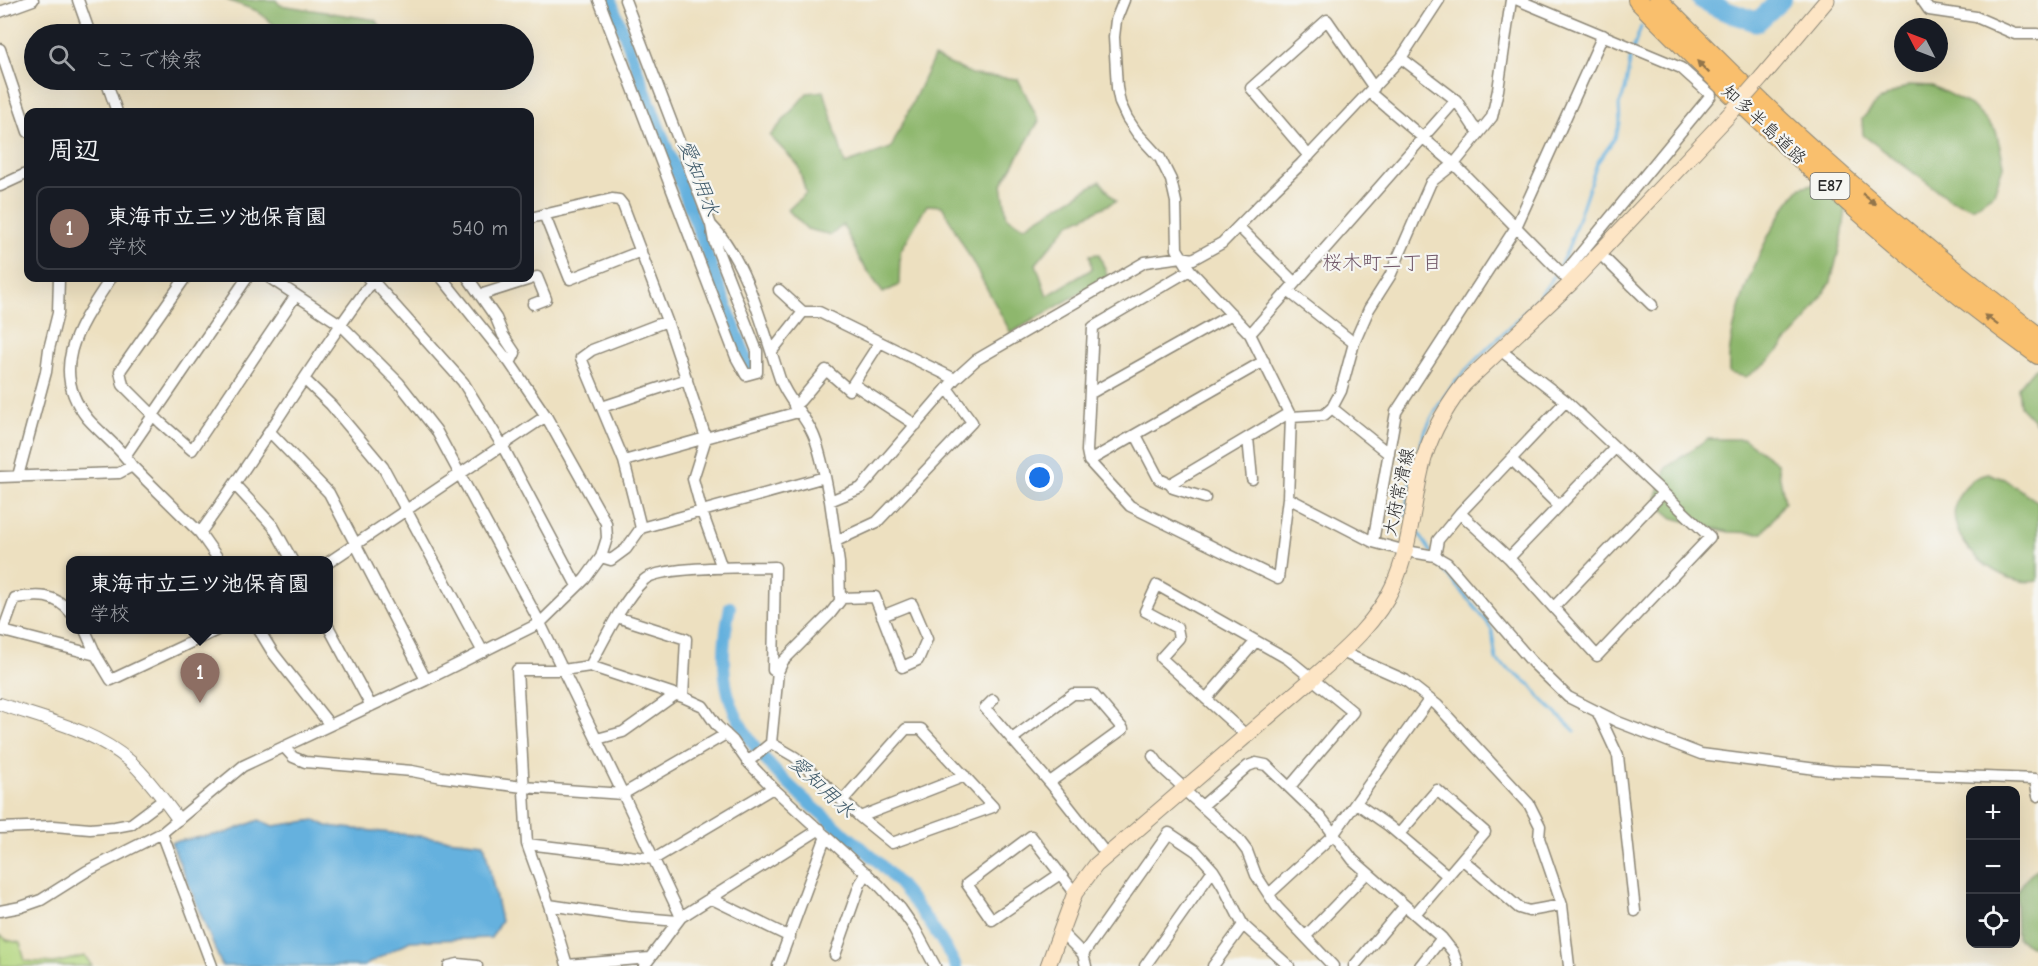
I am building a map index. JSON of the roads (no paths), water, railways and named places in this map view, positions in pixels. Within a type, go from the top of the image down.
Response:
[{"type":"highway","name":"知多半島道路","points":[[1637,0],[1718,82],[1818,176],[1924,267],[2038,355]]},
{"type":"highway","name":"知多半島道路","points":[[1658,0],[1829,165],[1944,262],[2038,336]]},
{"type":"main road","name":"大府常滑線","points":[[1048,966],[1075,893],[1096,865],[1312,679],[1371,621],[1393,586],[1406,551],[1421,468],[1430,441],[1456,394],[1567,279],[1599,253],[1727,117],[1827,0]]},
{"type":"street","points":[[0,12],[33,0]]},
{"type":"street","points":[[78,0],[86,24]]},
{"type":"street","points":[[599,0],[736,357],[746,375],[757,372],[757,351],[625,0]]},
{"type":"street","points":[[1124,0],[1118,12],[1114,37],[1117,88],[1127,118],[1137,133],[1160,158],[1171,180],[1176,202],[1177,249],[1191,270],[1251,334],[1290,415],[1288,498],[1278,579],[1130,506],[1089,461],[1087,451],[1093,327],[1191,270]]},
{"type":"street","points":[[830,501],[861,488],[955,379],[976,360],[1145,262],[1182,258],[1192,260],[1222,243],[1309,156],[1401,58],[1439,0]]},
{"type":"street","points":[[1170,484],[1290,415],[1324,415],[1332,408],[1341,391],[1354,343],[1369,309],[1390,276],[1431,182],[1454,165],[1492,117],[1511,0]]},
{"type":"street","points":[[1309,156],[1251,88],[1327,20],[1371,90],[1454,165],[1567,279],[1711,95],[1681,68],[1518,0]]},
{"type":"street","points":[[1922,0],[1929,10],[1976,17],[2015,34],[2038,34]]},
{"type":"street","points":[[1373,542],[1396,412],[1516,227],[1603,35]]},
{"type":"street","points":[[0,49],[24,120]]},
{"type":"street","points":[[1401,58],[1456,100],[1473,126],[1480,132]]},
{"type":"street","points":[[109,90],[116,108]]},
{"type":"street","points":[[1251,334],[1456,100]]},
{"type":"street","points":[[0,186],[24,175]]},
{"type":"street","points":[[534,217],[612,199],[620,200],[667,321],[706,438],[693,479],[722,568]]},
{"type":"street","points":[[544,214],[570,279],[641,251]]},
{"type":"street","points":[[711,225],[734,255],[772,351],[781,381],[813,434],[830,501],[840,573],[840,598],[830,614],[783,661],[778,672],[768,745],[751,759]]},
{"type":"street","points":[[1239,227],[1291,287],[1354,343]]},
{"type":"street","points":[[1599,253],[1652,305]]},
{"type":"street","points":[[533,304],[546,299],[537,277],[534,278]]},
{"type":"street","points":[[18,476],[46,372],[58,313],[59,282]]},
{"type":"street","points":[[108,282],[84,318],[70,350],[69,377],[78,406],[132,466],[200,533],[216,556]]},
{"type":"street","points":[[182,282],[120,371],[123,385],[192,450],[296,295]]},
{"type":"street","points":[[125,456],[244,282]]},
{"type":"street","points":[[276,282],[340,324],[399,382],[436,430],[540,623],[654,859],[679,919]]},
{"type":"street","points":[[200,533],[235,485],[370,282]]},
{"type":"street","points":[[375,282],[463,382],[502,445],[577,586]]},
{"type":"street","points":[[0,911],[41,900],[87,871],[162,833],[243,766],[426,680],[540,623],[577,586],[601,557],[607,538],[606,523],[546,416],[510,363],[446,282]]},
{"type":"street","points":[[471,282],[496,318],[503,335],[515,353],[510,363]]},
{"type":"street","points":[[480,295],[521,282]]},
{"type":"street","points":[[779,290],[803,312],[819,312],[955,379]]},
{"type":"street","points":[[772,351],[803,312]]},
{"type":"street","points":[[1091,393],[1232,314]]},
{"type":"street","points":[[641,528],[624,461],[581,358],[592,350],[667,321]]},
{"type":"street","points":[[624,461],[796,409],[826,370],[849,390],[880,342]]},
{"type":"street","points":[[1460,513],[1509,558],[1597,656],[1710,537],[1566,401],[1500,350]]},
{"type":"street","points":[[1089,461],[1264,361]]},
{"type":"street","points":[[304,379],[339,413],[383,467],[483,652]]},
{"type":"street","points":[[602,407],[687,379]]},
{"type":"street","points":[[853,384],[916,425]]},
{"type":"street","points":[[836,541],[876,522],[972,422],[947,388]]},
{"type":"street","points":[[1435,556],[1438,540],[1460,513],[1566,401]]},
{"type":"street","points":[[1332,408],[1389,454]]},
{"type":"street","points":[[333,559],[546,416]]},
{"type":"street","points":[[269,431],[329,493],[426,680]]},
{"type":"street","points":[[1136,435],[1159,479],[1173,488],[1205,498]]},
{"type":"street","points":[[1248,438],[1252,479]]},
{"type":"street","points":[[1509,558],[1615,448]]},
{"type":"street","points":[[1511,459],[1560,506]]},
{"type":"street","points":[[0,477],[119,474],[132,466]]},
{"type":"street","points":[[601,557],[611,560],[626,549],[641,528],[825,477]]},
{"type":"street","points":[[235,485],[273,526],[289,556]]},
{"type":"street","points":[[1554,607],[1663,493]]},
{"type":"street","points":[[1288,498],[1373,542],[1435,556],[1447,563],[1532,662],[1568,697],[1701,754],[1832,771],[2035,779],[2038,796]]},
{"type":"street","points":[[590,666],[617,618],[645,579],[658,572],[775,567],[773,670],[778,672]]},
{"type":"street","points":[[1246,735],[1161,658],[1179,638],[1177,628],[1145,611],[1157,585],[1288,659],[1353,712],[1293,783]]},
{"type":"street","points":[[66,607],[63,603],[40,595],[15,598],[2,630],[96,655]]},
{"type":"street","points":[[840,598],[875,597],[882,616],[902,667],[918,660],[927,639],[912,604],[882,616]]},
{"type":"street","points":[[617,618],[686,639],[679,696]]},
{"type":"street","points":[[87,634],[111,680],[209,634]]},
{"type":"street","points":[[261,634],[273,653],[330,725]]},
{"type":"street","points":[[332,634],[371,706]]},
{"type":"street","points":[[1206,699],[1256,641]]},
{"type":"street","points":[[1342,652],[1405,680],[1429,700],[1529,804],[1540,826],[1539,838],[1562,905],[1569,966]]},
{"type":"street","points":[[567,965],[527,844],[517,670],[563,670],[590,666],[703,706],[751,759],[773,788],[867,873],[901,909],[935,966]]},
{"type":"street","points":[[1012,739],[1072,694],[1093,694],[1123,729],[1050,782]]},
{"type":"street","points":[[597,739],[623,732],[679,696]]},
{"type":"street","points":[[993,700],[985,708],[1050,782],[1107,855]]},
{"type":"street","points":[[1269,894],[1333,835],[1429,700]]},
{"type":"street","points":[[0,704],[70,726],[99,740],[131,762],[154,786],[178,819]]},
{"type":"street","points":[[1597,711],[1618,756],[1635,911]]},
{"type":"street","points":[[768,745],[795,757],[860,817],[892,843],[993,807],[921,729],[906,729],[843,800]]},
{"type":"street","points":[[284,747],[293,757],[305,762],[412,771],[523,787],[623,794],[726,734]]},
{"type":"street","points":[[1153,756],[1161,767],[1238,838],[1247,851],[1256,875],[1287,919],[1333,966]]},
{"type":"street","points":[[1202,806],[1248,766],[1262,763],[1269,767],[1323,820],[1349,856],[1404,907],[1442,938],[1453,952],[1458,966]]},
{"type":"street","points":[[860,817],[965,777]]},
{"type":"street","points":[[527,844],[654,859],[773,788]]},
{"type":"street","points":[[1399,834],[1437,790],[1485,832],[1415,915]]},
{"type":"street","points":[[0,828],[115,827],[131,824],[163,800]]},
{"type":"street","points":[[1356,803],[1399,834],[1448,876]]},
{"type":"street","points":[[559,966],[647,962],[679,919],[710,898],[823,832]]},
{"type":"street","points":[[778,966],[790,937],[823,832]]},
{"type":"street","points":[[162,833],[212,966]]},
{"type":"street","points":[[1083,954],[1169,833],[1196,851],[1213,870],[1243,925],[1289,966]]},
{"type":"street","points":[[1060,874],[992,920],[967,884],[1031,837],[1075,893]]},
{"type":"street","points":[[1462,859],[1519,908],[1529,911],[1562,905]]},
{"type":"street","points":[[1145,966],[1213,870]]},
{"type":"street","points":[[835,955],[860,884],[867,873]]},
{"type":"street","points":[[1306,936],[1367,873]]},
{"type":"street","points":[[710,898],[790,937]]},
{"type":"street","points":[[549,905],[630,916],[679,919]]},
{"type":"street","points":[[1354,966],[1404,907]]},
{"type":"street","points":[[1213,966],[1243,925]]},
{"type":"street","points":[[1060,931],[1083,954],[1086,966]]},
{"type":"street","points":[[1420,966],[1442,938]]},
{"type":"street","points":[[449,966],[458,964],[477,966]]},
{"type":"water","points":[[259,820],[273,826],[315,820],[327,826],[484,843],[501,921],[491,938],[410,941],[364,966],[222,966],[171,842],[226,833]]},
{"type":"waterway","name":"愛知用水","points":[[611,0],[751,370]]},
{"type":"waterway","points":[[1702,0],[1757,22],[1781,0]]},
{"type":"waterway","points":[[1559,267],[1568,249],[1597,163],[1615,138],[1620,123],[1619,105],[1625,90],[1631,55],[1641,27]]},
{"type":"waterway","points":[[1406,515],[1416,459],[1430,420],[1437,408],[1449,390],[1479,356],[1528,308],[1556,273]]},
{"type":"waterway","points":[[1415,528],[1431,552]]},
{"type":"waterway","points":[[1438,563],[1487,622],[1492,631],[1496,660],[1532,686],[1540,698],[1575,731]]},
{"type":"waterway","name":"愛知用水","points":[[730,607],[724,650],[726,682],[737,718],[752,742],[790,786],[888,872],[910,897],[956,966]]},
{"type":"place","name":"東海市立三ツ池保育園","points":[[200,703]]},
{"type":"district","name":"桜木町二丁目","points":[[1382,262]]}]
